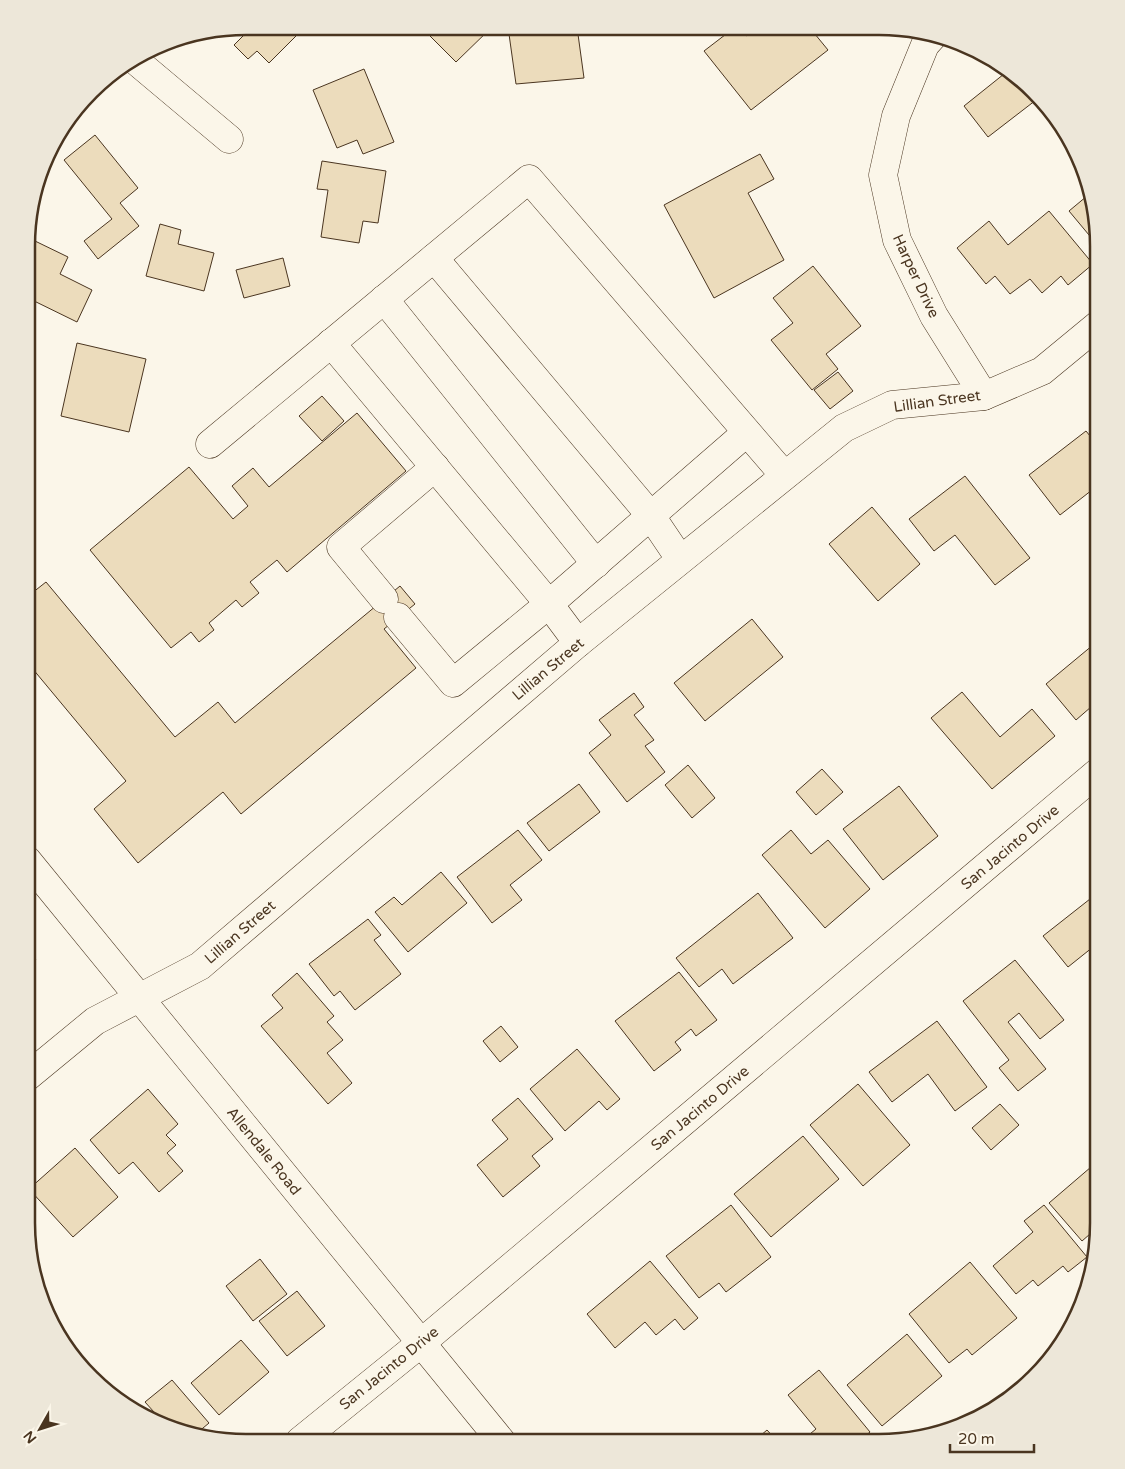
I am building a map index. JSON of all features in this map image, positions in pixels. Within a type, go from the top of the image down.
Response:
[{"type":"street","name":"Harper Drive","points":[[929,41],[925,45],[896,116],[883,175],[896,240],[934,316],[984,396]]},
{"type":"street","points":[[139,64],[229,139]]},
{"type":"street","points":[[210,444],[530,179],[784,475]]},
{"type":"street","points":[[434,258],[651,516],[680,559]]},
{"type":"street","points":[[384,299],[596,564]]},
{"type":"street","name":"Lillian Street","points":[[35,1070],[96,1021],[140,1000],[200,966],[578,643],[844,428],[892,406],[984,396],[1042,371],[1090,331]]},
{"type":"street","points":[[331,343],[550,604],[578,643]]},
{"type":"street","points":[[435,467],[341,547],[453,683],[550,604],[746,433]]},
{"type":"street","name":"San Jacinto Drive","points":[[309,1434],[1090,784]]},
{"type":"street","name":"Allendale Road","points":[[35,870],[496,1434]]},
{"type":"building","points":[[244,35],[297,35],[269,63],[257,51],[248,59],[234,45]]},
{"type":"building","points":[[429,35],[484,35],[456,62]]},
{"type":"building","points":[[509,35],[578,35],[584,78],[516,84]]},
{"type":"building","points":[[725,35],[816,35],[828,50],[751,110],[704,51]]},
{"type":"building","points":[[364,69],[394,142],[363,154],[357,140],[337,148],[313,90]]},
{"type":"building","points":[[1002,75],[1018,87],[1033,102],[988,137],[964,106]]},
{"type":"building","points":[[95,135],[138,188],[120,203],[139,226],[98,259],[84,241],[112,219],[64,160]]},
{"type":"building","points":[[760,154],[774,179],[748,193],[784,260],[714,298],[664,205]]},
{"type":"building","points":[[322,161],[386,171],[378,223],[363,221],[359,243],[321,237],[328,190],[317,189]]},
{"type":"building","points":[[1085,198],[1090,236],[1069,211]]},
{"type":"building","points":[[1049,211],[1090,260],[1090,267],[1068,285],[1061,276],[1042,293],[1030,279],[1010,294],[995,276],[986,284],[957,248],[989,221],[1008,245]]},
{"type":"building","points":[[160,224],[181,230],[178,244],[214,253],[204,291],[146,276]]},
{"type":"building","points":[[35,241],[68,257],[60,274],[92,290],[77,322],[35,301]]},
{"type":"building","points":[[283,258],[290,286],[244,298],[236,270]]},
{"type":"building","points":[[813,266],[861,326],[826,354],[838,369],[812,390],[771,340],[793,323],[773,298]]},
{"type":"building","points":[[77,343],[146,359],[129,432],[61,416]]},
{"type":"building","points":[[838,372],[853,391],[830,409],[814,390]]},
{"type":"building","points":[[322,396],[344,421],[322,441],[299,416]]},
{"type":"building","points":[[357,413],[406,471],[287,572],[277,560],[250,582],[259,593],[242,607],[236,600],[209,623],[214,630],[199,642],[191,632],[171,648],[90,550],[189,467],[233,519],[248,506],[232,486],[253,468],[269,487]]},
{"type":"building","points":[[1086,431],[1090,436],[1090,492],[1060,515],[1029,475]]},
{"type":"building","points":[[965,476],[1030,558],[995,585],[955,535],[934,551],[909,519]]},
{"type":"building","points":[[872,507],[920,564],[878,601],[829,544]]},
{"type":"building","points":[[46,582],[175,737],[218,702],[235,723],[400,586],[415,604],[384,629],[416,668],[241,814],[223,792],[138,863],[94,809],[126,781],[35,672],[35,591]]},
{"type":"building","points":[[752,619],[783,657],[705,721],[674,683]]},
{"type":"building","points":[[1090,647],[1090,708],[1076,720],[1046,684]]},
{"type":"building","points":[[962,692],[1000,737],[1032,709],[1055,736],[992,789],[931,718]]},
{"type":"building","points":[[634,693],[644,707],[634,715],[654,740],[645,746],[665,772],[627,802],[589,753],[611,735],[599,720]]},
{"type":"building","points":[[688,765],[715,798],[692,818],[665,785]]},
{"type":"building","points":[[822,769],[843,792],[816,815],[796,792]]},
{"type":"building","points":[[579,784],[600,812],[549,851],[527,823]]},
{"type":"building","points":[[899,786],[938,836],[883,880],[843,829]]},
{"type":"building","points":[[518,830],[542,860],[510,885],[522,900],[492,923],[457,877]]},
{"type":"building","points":[[791,830],[811,854],[828,840],[870,889],[825,928],[762,855]]},
{"type":"building","points":[[441,872],[467,903],[408,952],[375,912],[394,897],[402,905]]},
{"type":"building","points":[[758,893],[793,938],[733,984],[722,969],[699,987],[676,958]]},
{"type":"building","points":[[1090,899],[1090,949],[1068,967],[1043,936]]},
{"type":"building","points":[[368,919],[381,935],[374,940],[401,974],[355,1010],[340,991],[334,996],[309,964]]},
{"type":"building","points":[[1015,960],[1064,1020],[1040,1039],[1019,1013],[1008,1022],[1046,1069],[1018,1091],[999,1068],[1009,1060],[963,1001]]},
{"type":"building","points":[[679,972],[717,1020],[696,1036],[691,1029],[675,1042],[681,1050],[654,1071],[615,1021]]},
{"type":"building","points":[[297,973],[334,1016],[327,1022],[343,1040],[327,1053],[352,1083],[328,1104],[261,1026],[283,1008],[272,995]]},
{"type":"building","points":[[937,1021],[987,1087],[955,1111],[928,1074],[892,1102],[869,1072]]},
{"type":"building","points":[[501,1026],[518,1047],[500,1062],[483,1041]]},
{"type":"building","points":[[577,1049],[620,1099],[607,1110],[599,1101],[565,1131],[530,1089]]},
{"type":"building","points":[[858,1084],[910,1145],[863,1186],[810,1125]]},
{"type":"building","points":[[148,1089],[178,1124],[166,1135],[176,1145],[167,1153],[183,1171],[159,1192],[133,1162],[119,1174],[90,1140]]},
{"type":"building","points":[[518,1098],[553,1139],[532,1156],[540,1166],[503,1197],[477,1165],[508,1139],[492,1120]]},
{"type":"building","points":[[1000,1104],[1019,1125],[991,1150],[972,1128]]},
{"type":"building","points":[[803,1136],[839,1179],[771,1237],[734,1194]]},
{"type":"building","points":[[75,1148],[118,1197],[73,1237],[35,1196],[35,1184]]},
{"type":"building","points":[[1090,1168],[1090,1234],[1082,1241],[1049,1203]]},
{"type":"building","points":[[731,1205],[771,1257],[726,1292],[719,1283],[699,1298],[666,1256]]},
{"type":"building","points":[[1044,1205],[1087,1257],[1068,1272],[1063,1266],[1038,1286],[1033,1280],[1016,1294],[993,1266],[1033,1232],[1024,1221]]},
{"type":"building","points":[[260,1259],[287,1294],[253,1321],[226,1286]]},
{"type":"building","points":[[650,1261],[698,1318],[684,1330],[675,1319],[656,1335],[645,1322],[615,1348],[587,1314]]},
{"type":"building","points":[[970,1262],[1017,1318],[972,1355],[967,1349],[949,1363],[909,1314]]},
{"type":"building","points":[[297,1291],[325,1326],[287,1356],[259,1321]]},
{"type":"building","points":[[907,1334],[942,1376],[882,1426],[847,1385]]},
{"type":"building","points":[[241,1340],[269,1372],[219,1415],[191,1383]]},
{"type":"building","points":[[819,1370],[870,1432],[868,1434],[810,1434],[816,1429],[788,1395]]},
{"type":"building","points":[[172,1380],[209,1423],[202,1429],[178,1423],[154,1412],[145,1402]]},
{"type":"building","points":[[767,1430],[771,1434],[762,1434]]}]
